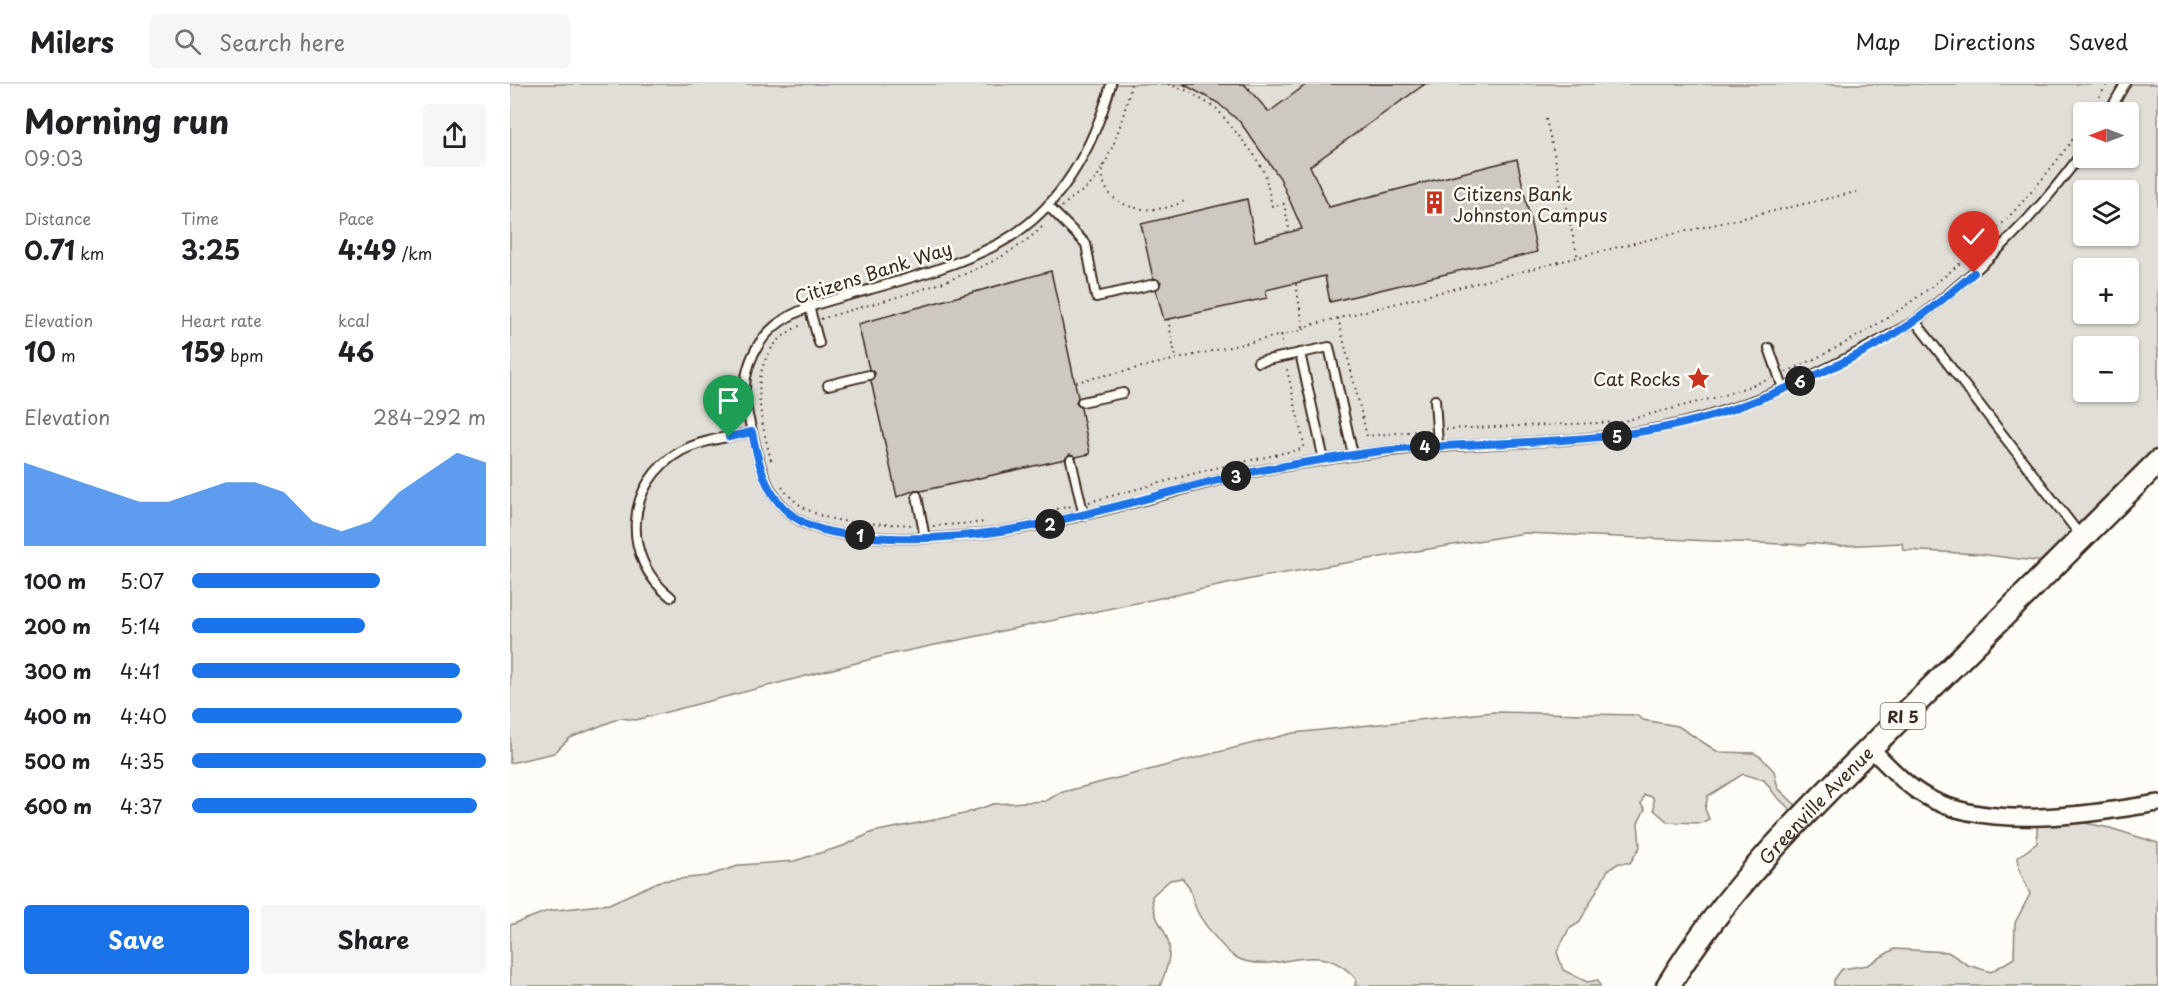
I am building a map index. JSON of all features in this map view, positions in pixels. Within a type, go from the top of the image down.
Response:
[{"type":"main road","name":"Greenville Avenue","points":[[1668,986],[1692,947],[1732,895],[1818,799],[2158,462]]},
{"type":"street","points":[[1870,748],[1903,781],[1926,796],[1959,811],[1980,816],[2032,817],[2158,803]]},
{"type":"lane","name":"Citizens Bank Way","points":[[1111,84],[1103,114],[1091,144],[1069,181],[1048,206],[1002,242],[976,254],[874,289],[797,310],[772,328],[756,347],[747,373],[744,397],[752,432],[766,485],[778,503],[799,521],[833,532],[925,538],[1001,533],[1084,516],[1236,476],[1353,455],[1438,445],[1568,440],[1634,434],[1723,412],[1845,360],[1915,321],[2005,246],[2043,204],[2073,164]]},
{"type":"lane","points":[[2115,102],[2125,84]]},
{"type":"lane","points":[[1048,206],[1086,244],[1096,297],[1155,284]]},
{"type":"lane","points":[[809,306],[819,343]]},
{"type":"lane","points":[[1915,321],[2082,538]]},
{"type":"lane","points":[[1258,363],[1329,347],[1353,455]]},
{"type":"lane","points":[[1769,348],[1783,388]]},
{"type":"lane","points":[[1300,353],[1324,460]]},
{"type":"lane","points":[[828,385],[869,375]]},
{"type":"lane","points":[[1082,402],[1123,393]]},
{"type":"lane","points":[[1435,400],[1438,445]]},
{"type":"lane","points":[[671,597],[656,586],[645,571],[638,550],[635,525],[640,494],[659,468],[680,452],[696,445],[752,432]]},
{"type":"lane","points":[[1071,460],[1084,516]]},
{"type":"lane","points":[[917,496],[925,538]]},
{"type":"path","points":[[773,466],[758,404],[761,371],[779,341],[789,333],[813,321],[982,267],[1020,246],[1077,192],[1087,188],[1103,162],[1120,126],[1131,84]]},
{"type":"path","points":[[1168,84],[1188,91],[1217,109],[1253,153],[1265,174],[1272,207],[1284,204],[1289,228]]},
{"type":"path","points":[[1249,90],[1253,84]]},
{"type":"path","points":[[2096,102],[2107,84]]},
{"type":"path","points":[[1546,119],[1578,258]]},
{"type":"path","points":[[1338,318],[1367,436],[1437,429],[1620,422],[1721,396],[1778,376],[1848,344],[1931,288],[1976,250],[2019,207],[2073,139]]},
{"type":"path","points":[[1103,162],[1103,183],[1125,203],[1151,211],[1172,208],[1184,201]]},
{"type":"path","points":[[1303,327],[1578,258],[1856,192]]},
{"type":"path","points":[[1076,382],[1304,330],[1296,284]]},
{"type":"path","points":[[1168,319],[1176,359]]},
{"type":"path","points":[[1057,510],[1211,469],[1302,449],[1304,444],[1281,335]]},
{"type":"path","points":[[780,484],[795,502],[820,517],[833,520],[923,526],[993,521]]},
{"type":"shaded area","points":[[510,84],[2158,84],[2158,460],[2052,563],[1979,554],[1903,550],[1902,543],[1841,546],[1525,533],[1261,577],[887,655],[636,720],[620,718],[570,738],[554,753],[510,763]]},
{"type":"shaded area","points":[[1494,712],[1636,715],[1643,720],[1678,726],[1718,752],[1754,753],[1761,757],[1774,771],[1778,788],[1803,812],[1798,817],[1775,795],[1764,780],[1743,774],[1708,796],[1705,809],[1709,819],[1702,823],[1668,822],[1654,810],[1653,797],[1644,795],[1641,804],[1645,809],[1638,823],[1640,847],[1630,863],[1619,863],[1608,870],[1579,923],[1569,929],[1557,952],[1563,970],[1587,982],[1598,980],[1600,986],[1355,986],[1356,979],[1341,966],[1326,959],[1251,962],[1235,957],[1214,936],[1200,916],[1190,890],[1182,878],[1170,880],[1152,896],[1157,918],[1169,945],[1166,971],[1160,986],[510,986],[510,925],[548,911],[609,904],[660,881],[707,876],[741,865],[794,861],[843,846],[873,832],[964,814],[993,804],[1046,801],[1059,793],[1293,733]]},
{"type":"shaded area","points":[[2065,819],[2110,828],[2158,843],[2158,986],[1834,986],[1834,980],[1842,969],[1868,965],[1894,949],[1948,952],[1968,965],[1991,972],[2014,958],[2015,923],[2030,894],[2019,869],[2018,857],[2037,843],[2037,821]]},
{"type":"building","name":"Citizens Bank Johnston Campus","points":[[1183,84],[1244,84],[1269,112],[1307,84],[1425,84],[1310,166],[1329,207],[1517,159],[1537,252],[1330,302],[1325,276],[1266,290],[1267,298],[1164,320],[1156,290],[1161,282],[1153,278],[1141,224],[1247,199],[1255,241],[1302,229],[1280,178],[1240,122],[1218,103]]},
{"type":"building","points":[[1051,271],[1078,397],[1076,403],[1081,408],[1090,454],[1076,457],[1070,454],[1065,459],[921,491],[915,490],[897,497],[871,381],[875,374],[869,369],[858,324]]},
{"type":"place","name":"Citizens Bank Johnston Campus","points":[[1435,203]]},
{"type":"place","name":"Cat Rocks","points":[[1698,378]]},
{"type":"route","points":[[729,437],[752,432],[760,466],[771,493],[786,511],[799,521],[816,528],[877,537],[907,538],[967,537],[1001,533],[1054,523],[1236,476],[1296,464],[1410,447],[1600,438],[1634,434],[1680,424],[1723,412],[1776,392],[1845,360],[1915,321],[1974,273]]}]
